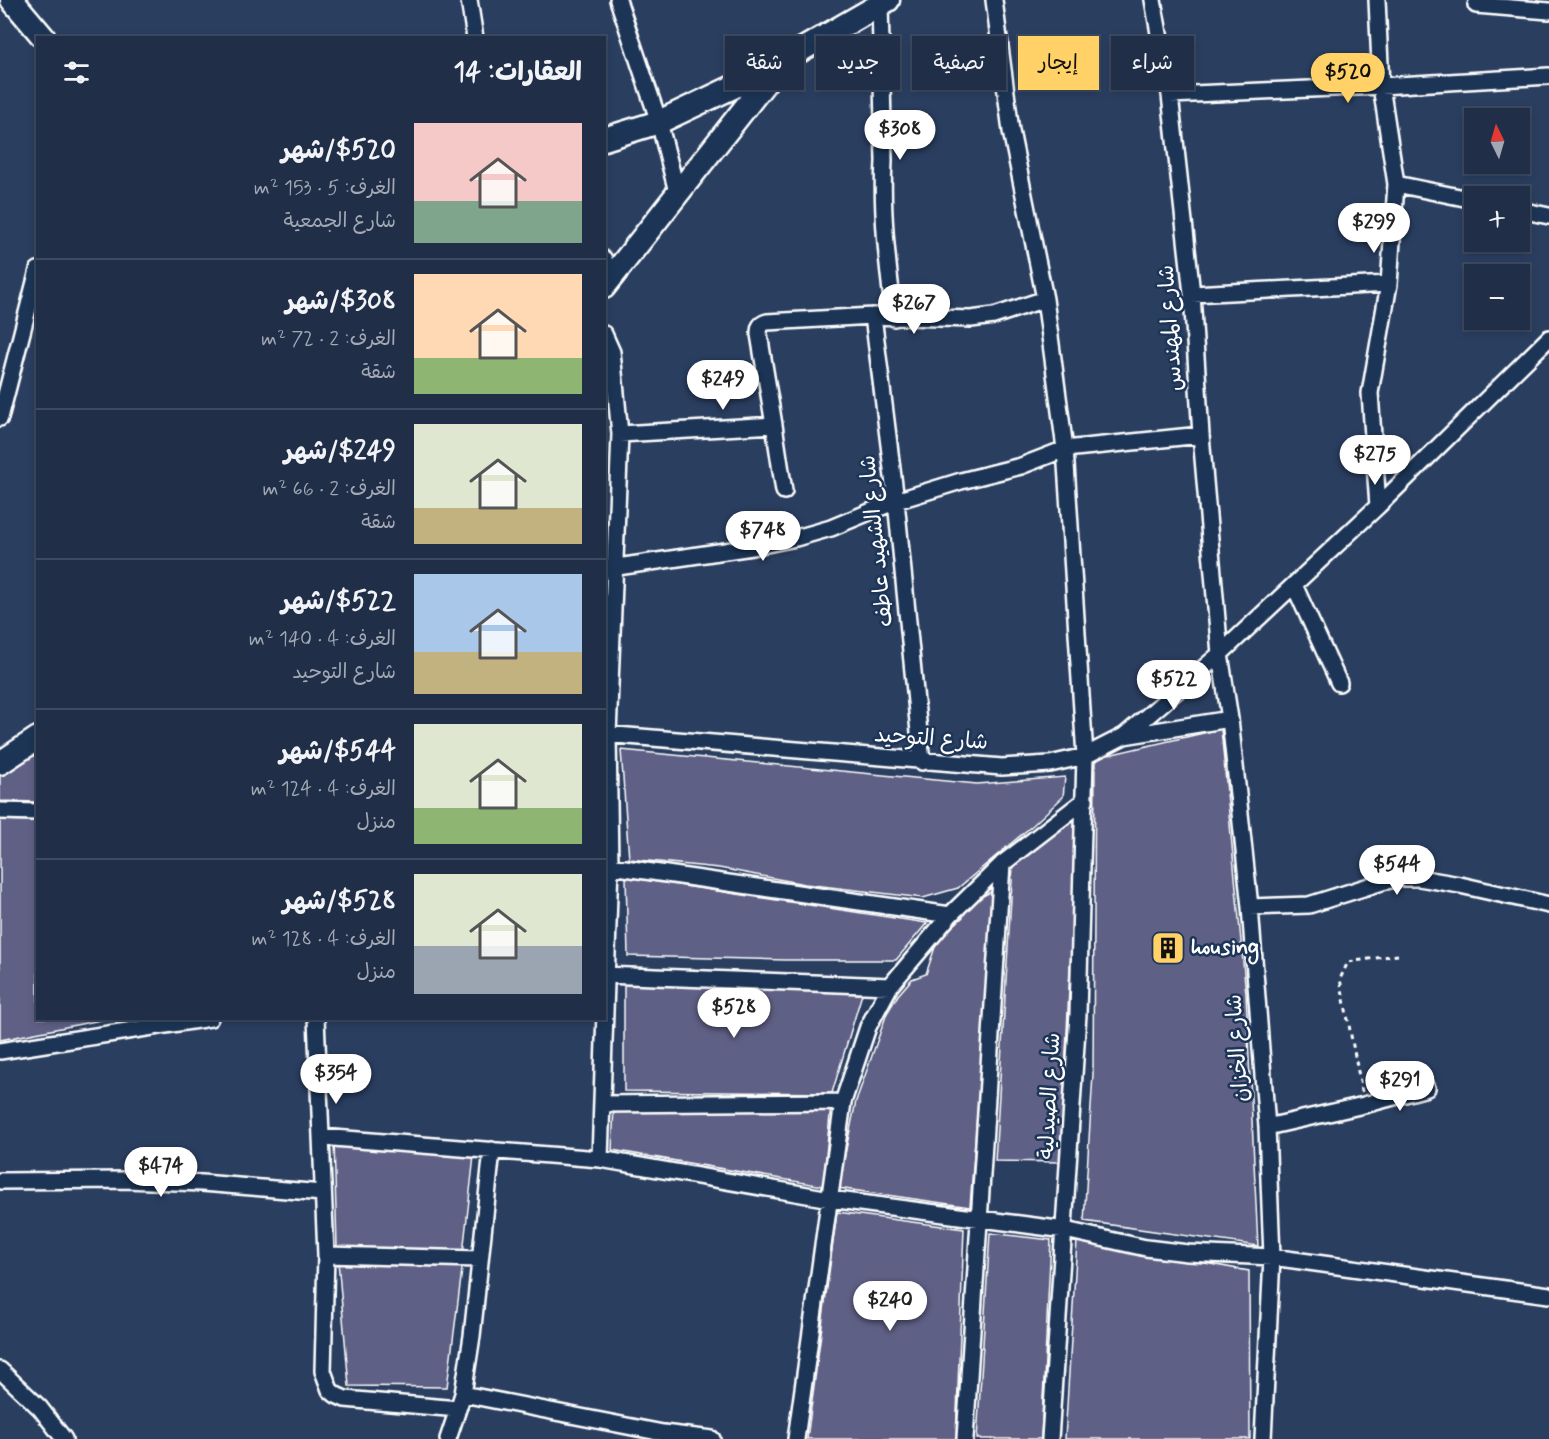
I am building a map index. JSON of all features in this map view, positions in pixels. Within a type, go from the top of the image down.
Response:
[{"type":"main road","points":[[12,0],[42,36]]},
{"type":"main road","points":[[804,48],[884,3]]},
{"type":"main road","points":[[606,138],[659,122],[727,90]]},
{"type":"main road","points":[[607,275],[759,90]]},
{"type":"main road","points":[[0,763],[36,739]]},
{"type":"street","points":[[469,0],[475,36]]},
{"type":"street","points":[[618,0],[659,122],[677,192]]},
{"type":"street","name":"شارع الصيدلية","points":[[994,0],[1011,131],[1045,299],[1065,449],[1085,756],[1078,1014],[1050,1439]]},
{"type":"street","name":"شارع المهندس","points":[[1153,0],[1170,95],[1192,294],[1201,435],[1220,654]]},
{"type":"street","points":[[1377,0],[1381,86],[1396,184],[1389,284],[1370,393],[1378,506]]},
{"type":"street","points":[[884,3],[882,184],[894,318]]},
{"type":"street","points":[[1476,5],[1549,11]]},
{"type":"street","points":[[1170,95],[1549,76]]},
{"type":"street","points":[[1396,184],[1464,198]]},
{"type":"street","points":[[1530,212],[1549,216]]},
{"type":"street","points":[[0,418],[36,278]]},
{"type":"street","points":[[1192,294],[1389,284]]},
{"type":"street","points":[[784,492],[759,334],[762,324],[873,316],[971,319],[994,316],[1045,299]]},
{"type":"street","name":"شارع الشهيد عاطف","points":[[873,316],[896,501],[922,762]]},
{"type":"street","points":[[606,338],[612,352],[620,434],[610,568],[606,734],[606,920]]},
{"type":"street","name":"شارع التوحيد","points":[[606,734],[1002,768],[1050,764],[1085,756],[1124,736],[1220,654],[1378,506],[1549,338]]},
{"type":"street","points":[[620,434],[774,425]]},
{"type":"street","points":[[610,568],[752,547],[796,538],[831,528],[896,501],[1021,466],[1065,449],[1201,435]]},
{"type":"street","points":[[1294,585],[1339,683]]},
{"type":"street","name":"شارع الخزان","points":[[1220,654],[1230,719],[1250,908],[1267,1127],[1272,1257],[1263,1439]]},
{"type":"street","points":[[1124,736],[1230,719]]},
{"type":"street","points":[[796,1439],[843,1102],[868,1028],[890,986],[950,915],[1002,864],[1085,800]]},
{"type":"street","points":[[0,811],[36,812]]},
{"type":"street","points":[[965,1439],[1002,864]]},
{"type":"street","points":[[607,865],[950,915]]},
{"type":"street","points":[[1250,908],[1309,905],[1401,878],[1460,885],[1549,905]]},
{"type":"street","points":[[606,975],[890,986]]},
{"type":"street","points":[[0,1051],[197,1020]]},
{"type":"street","points":[[316,1020],[326,1255],[323,1371],[330,1390],[345,1399],[458,1409]]},
{"type":"street","points":[[600,1159],[604,1020]]},
{"type":"street","points":[[1267,1127],[1427,1088]]},
{"type":"street","points":[[602,1104],[843,1102]]},
{"type":"street","points":[[321,1137],[600,1159],[830,1200],[1065,1230],[1146,1248],[1188,1253],[1272,1257],[1549,1295]]},
{"type":"street","points":[[448,1439],[463,1394],[472,1336],[492,1150]]},
{"type":"street","points":[[0,1181],[126,1180],[202,1183],[323,1193]]},
{"type":"street","points":[[326,1255],[479,1260]]},
{"type":"street","points":[[0,1370],[40,1408],[64,1439]]},
{"type":"street","points":[[463,1394],[663,1436],[712,1439]]},
{"type":"path","points":[[1364,1105],[1340,979],[1348,962],[1398,955]]},
{"type":"building","name":"housing","points":[[1221,729],[1246,994],[1258,1246],[1084,1221],[1093,1074],[1095,758]]},
{"type":"building","points":[[621,750],[977,784],[1065,777],[1063,797],[1033,825],[958,888],[923,898],[805,884],[719,868],[629,859]]},
{"type":"building","points":[[36,752],[36,802],[0,801],[0,776]]},
{"type":"building","points":[[0,820],[36,821],[36,1020],[101,1020],[0,1040]]},
{"type":"building","points":[[1072,820],[1077,823],[1077,860],[1061,1162],[995,1161],[1013,865]]},
{"type":"building","points":[[626,877],[927,923],[896,960],[628,956]]},
{"type":"building","points":[[994,890],[970,1207],[838,1188],[856,1101],[887,1013],[898,995],[912,979],[926,974],[935,947],[943,935],[963,917],[968,904]]},
{"type":"building","points":[[624,982],[862,994],[832,1093],[624,1091]]},
{"type":"building","points":[[831,1105],[823,1186],[612,1150],[614,1106]]},
{"type":"building","points":[[334,1142],[474,1156],[463,1253],[337,1247]]},
{"type":"building","points":[[837,1212],[964,1229],[956,1439],[807,1439]]},
{"type":"building","points":[[990,1233],[1051,1240],[1041,1439],[977,1439]]},
{"type":"building","points":[[1077,1240],[1249,1271],[1250,1439],[1065,1439]]},
{"type":"building","points":[[338,1261],[463,1262],[447,1387],[349,1386]]},
{"type":"place","name":"housing","points":[[1168,948]]}]
